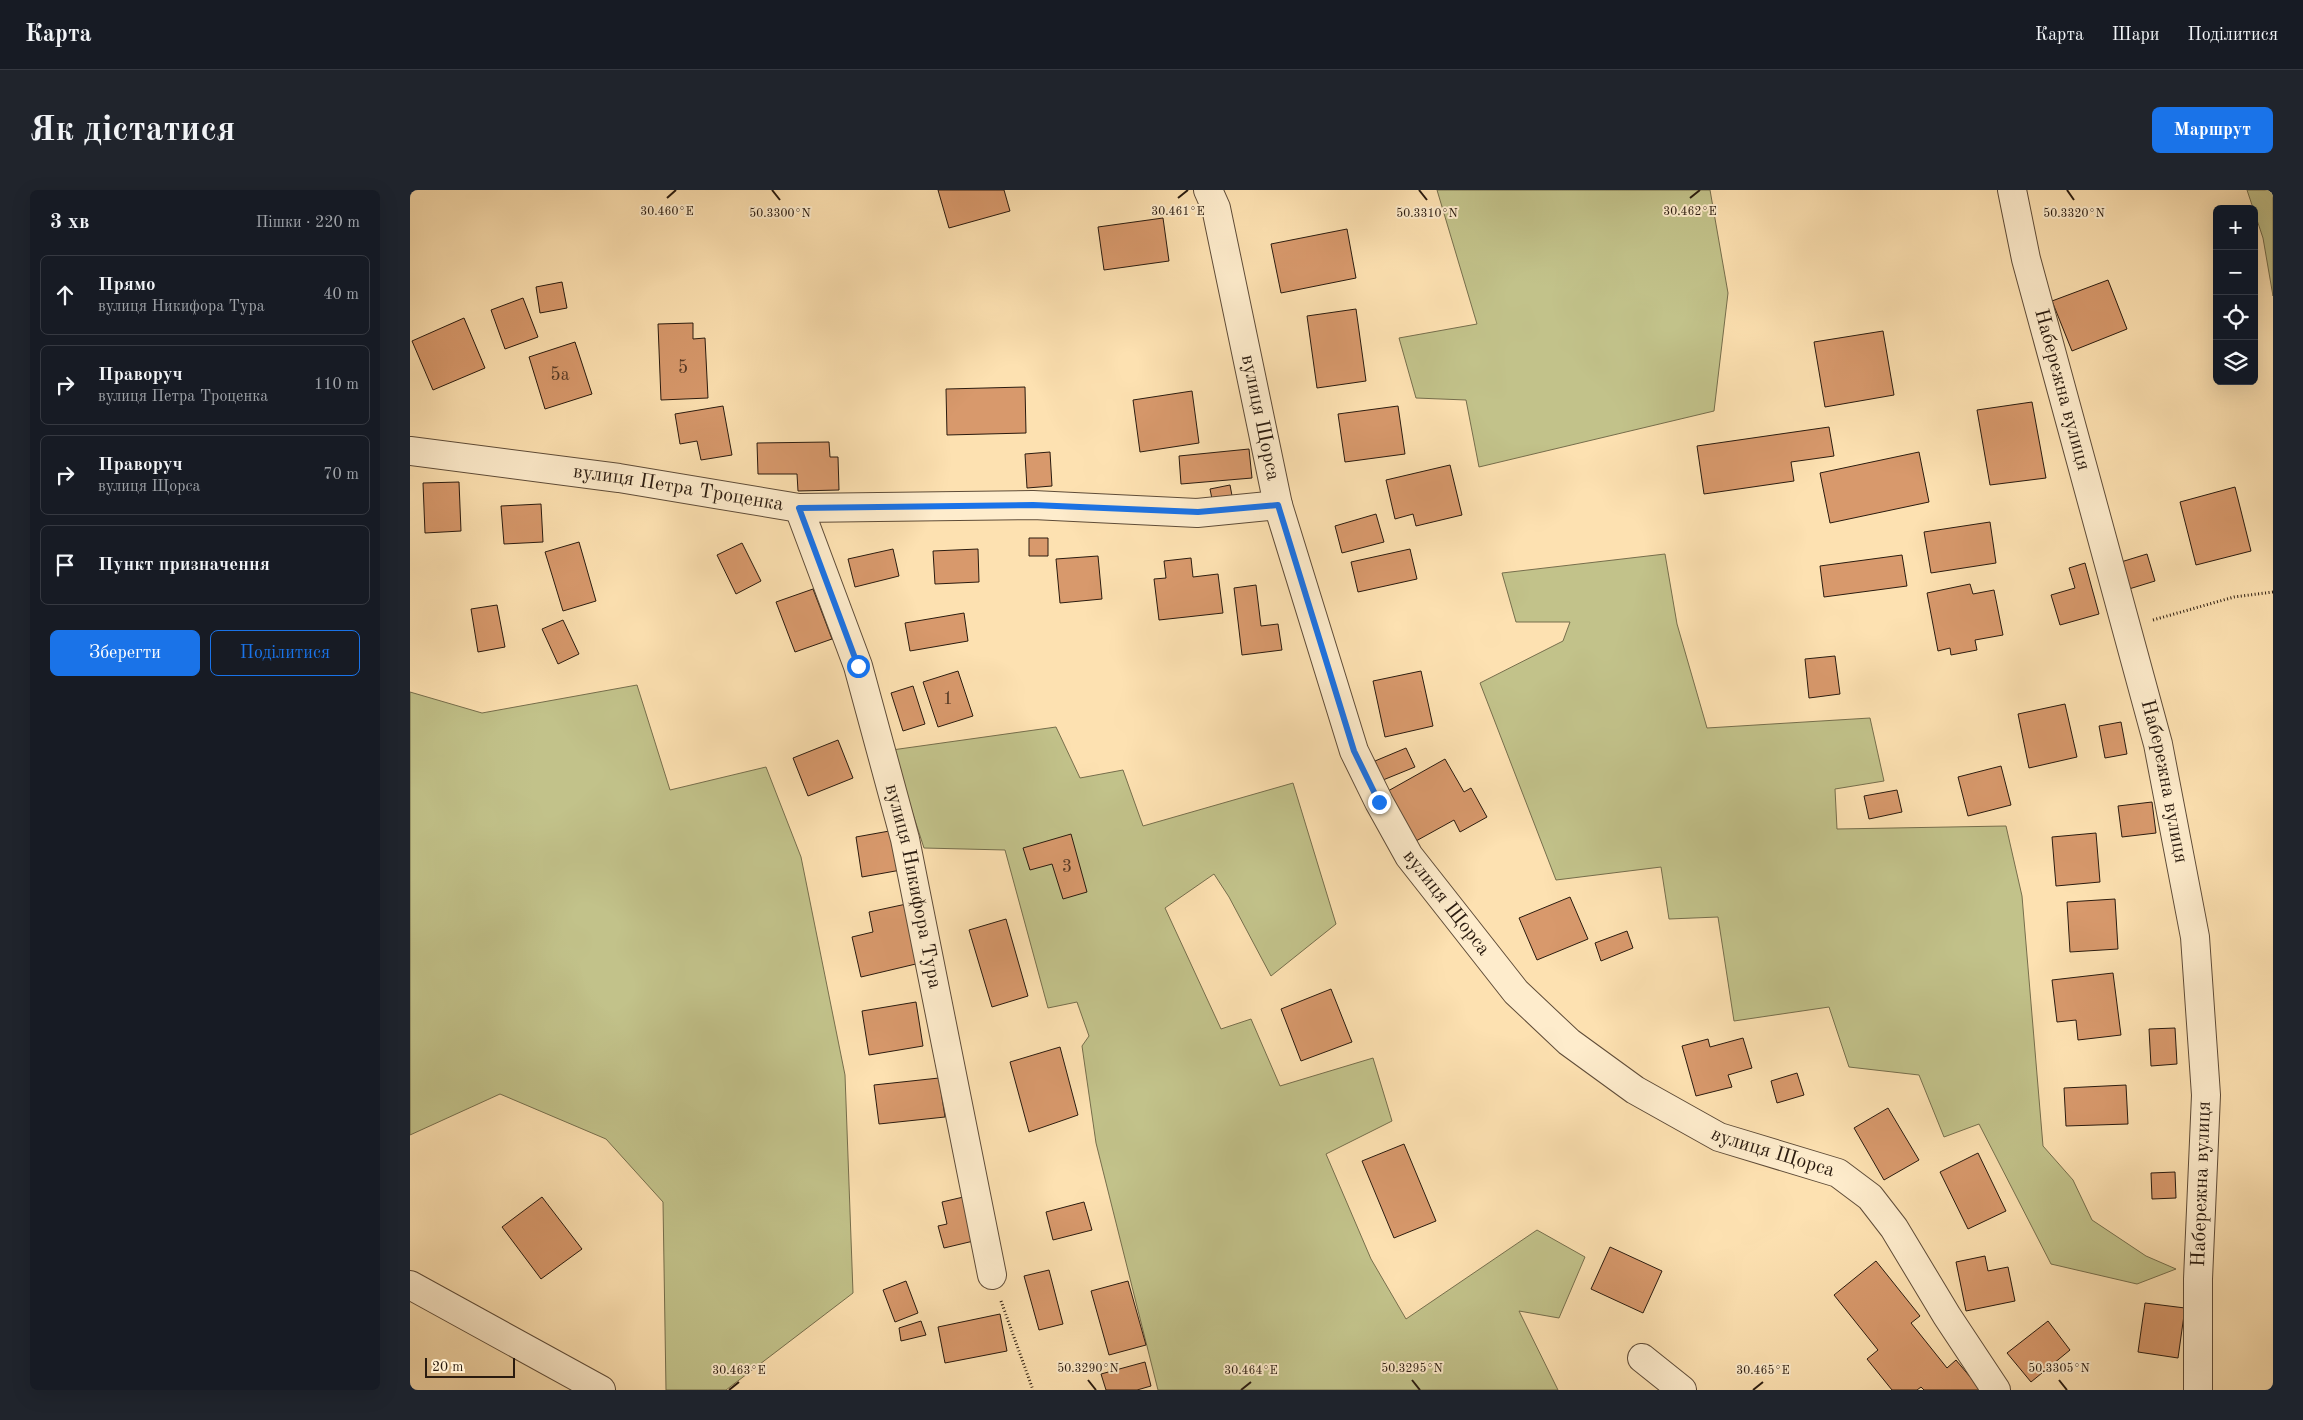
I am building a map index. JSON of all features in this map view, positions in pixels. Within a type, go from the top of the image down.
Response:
[{"type":"street","name":"вулиця Щорса","points":[[1208,190],[1216,208],[1278,505],[1354,751],[1379,802],[1409,856],[1523,999],[1569,1042],[1635,1090],[1719,1137],[1838,1173],[1870,1197],[1894,1228],[1947,1316],[1996,1390]]},
{"type":"street","name":"Набережна вулиця","points":[[2012,190],[2026,259],[2158,744],[2195,937],[2206,1095],[2198,1279],[2198,1390]]},
{"type":"street","name":"вулиця Петра Троценка","points":[[410,451],[619,478],[799,508],[1033,505],[1198,512],[1278,505]]},
{"type":"street","name":"вулиця Никифора Тура","points":[[799,508],[858,666],[905,839],[992,1274]]},
{"type":"street","points":[[410,1285],[601,1390]]},
{"type":"street","points":[[1642,1358],[1682,1390]]},
{"type":"path","points":[[2126,628],[2234,597],[2273,592]]},
{"type":"path","points":[[992,1274],[1033,1390]]},
{"type":"green space","points":[[1437,190],[1710,190],[1728,293],[1714,411],[1479,467],[1466,400],[1416,398],[1399,338],[1477,324]]},
{"type":"green space","points":[[2247,190],[2273,190],[2273,296],[2263,238],[2258,223],[2258,205],[2252,205]]},
{"type":"green space","points":[[1665,554],[1677,624],[1707,728],[1870,718],[1884,781],[1835,789],[1837,829],[2006,826],[2022,896],[2043,1146],[2073,1180],[2092,1220],[2146,1256],[2176,1269],[2137,1284],[2051,1264],[1979,1124],[1944,1137],[1919,1075],[1849,1067],[1829,1007],[1734,1021],[1718,917],[1669,919],[1661,867],[1556,880],[1480,683],[1563,641],[1570,622],[1516,622],[1502,573]]},
{"type":"green space","points":[[637,685],[670,790],[766,767],[801,857],[845,1075],[853,1293],[726,1390],[666,1390],[663,1202],[606,1139],[500,1094],[410,1135],[410,692],[482,713]]},
{"type":"green space","points":[[1056,727],[1080,778],[1123,770],[1143,826],[1293,783],[1336,924],[1271,976],[1229,897],[1214,874],[1165,908],[1221,1029],[1251,1019],[1280,1086],[1373,1058],[1392,1121],[1326,1154],[1371,1259],[1406,1319],[1537,1230],[1585,1257],[1559,1318],[1519,1311],[1558,1390],[1158,1390],[1096,1143],[1082,1046],[1089,1036],[1077,1002],[1048,1008],[1005,850],[924,848],[892,750]]},
{"type":"building","points":[[938,190],[1004,190],[1010,211],[949,228]]},
{"type":"building","points":[[1163,218],[1169,261],[1104,270],[1098,227]]},
{"type":"building","points":[[1347,229],[1356,278],[1281,293],[1271,244]]},
{"type":"building","points":[[2108,280],[2127,329],[2072,351],[2052,301]]},
{"type":"building","points":[[562,282],[567,308],[540,313],[536,287]]},
{"type":"building","points":[[523,298],[538,337],[505,349],[491,310]]},
{"type":"building","points":[[1356,309],[1366,381],[1317,388],[1307,316]]},
{"type":"building","points":[[464,318],[485,368],[433,390],[412,341]]},
{"type":"building","points":[[693,323],[693,339],[705,338],[708,398],[661,400],[658,324]]},
{"type":"building","points":[[1883,331],[1894,395],[1825,407],[1814,342]]},
{"type":"building","points":[[575,342],[592,394],[545,409],[529,357]]},
{"type":"building","points":[[1025,387],[1026,433],[947,435],[946,389]]},
{"type":"building","points":[[1192,391],[1199,443],[1140,452],[1133,400]]},
{"type":"building","points":[[2032,402],[2046,478],[1990,485],[1977,410]]},
{"type":"building","points":[[723,406],[732,455],[701,460],[697,441],[680,444],[675,414]]},
{"type":"building","points":[[1398,406],[1405,454],[1345,462],[1338,414]]},
{"type":"building","points":[[1829,427],[1834,456],[1791,462],[1794,481],[1704,494],[1697,446]]},
{"type":"building","points":[[829,442],[830,457],[838,457],[839,490],[798,491],[797,474],[758,474],[757,443]]},
{"type":"building","points":[[1249,449],[1252,478],[1181,484],[1179,456]]},
{"type":"building","points":[[1050,452],[1052,486],[1027,488],[1025,454]]},
{"type":"building","points":[[1919,452],[1929,502],[1830,523],[1820,473]]},
{"type":"building","points":[[1450,465],[1462,515],[1416,526],[1413,514],[1395,519],[1386,480]]},
{"type":"building","points":[[459,482],[461,531],[425,533],[423,483]]},
{"type":"building","points":[[1230,485],[1233,501],[1213,504],[1210,489]]},
{"type":"building","points":[[2235,487],[2251,551],[2196,565],[2180,502]]},
{"type":"building","points":[[541,504],[543,542],[504,544],[501,506]]},
{"type":"building","points":[[1376,514],[1384,542],[1342,553],[1335,526]]},
{"type":"building","points":[[1990,522],[1996,563],[1931,573],[1924,532]]},
{"type":"building","points":[[1029,538],[1048,538],[1048,556],[1029,556]]},
{"type":"building","points":[[579,542],[596,601],[563,611],[545,552]]},
{"type":"building","points":[[742,543],[761,581],[736,594],[717,555]]},
{"type":"building","points":[[893,549],[899,576],[855,587],[848,559]]},
{"type":"building","points":[[978,549],[979,582],[935,584],[933,551]]},
{"type":"building","points":[[1410,549],[1417,579],[1358,592],[1351,562]]},
{"type":"building","points":[[2147,554],[2155,581],[2129,589],[2121,562]]},
{"type":"building","points":[[1902,555],[1907,586],[1824,597],[1820,566]]},
{"type":"building","points":[[1098,556],[1102,599],[1060,603],[1056,559]]},
{"type":"building","points":[[1191,558],[1193,577],[1218,574],[1223,613],[1159,620],[1154,579],[1166,578],[1164,561]]},
{"type":"building","points":[[2085,563],[2099,614],[2060,625],[2051,595],[2075,588],[2069,568]]},
{"type":"building","points":[[1970,584],[1973,594],[1994,590],[2003,635],[1975,640],[1977,650],[1951,655],[1950,648],[1938,651],[1927,593]]},
{"type":"building","points":[[1256,585],[1261,626],[1278,624],[1282,650],[1242,655],[1234,588]]},
{"type":"building","points":[[813,589],[832,639],[795,652],[776,602]]},
{"type":"building","points":[[497,605],[505,647],[478,652],[471,609]]},
{"type":"building","points":[[964,613],[968,641],[910,651],[905,623]]},
{"type":"building","points":[[563,620],[579,654],[558,664],[542,629]]},
{"type":"building","points":[[1835,656],[1840,694],[1809,698],[1805,659]]},
{"type":"building","points":[[958,671],[973,716],[938,727],[923,682]]},
{"type":"building","points":[[1421,671],[1433,726],[1385,737],[1373,681]]},
{"type":"building","points":[[913,686],[925,724],[903,731],[891,693]]},
{"type":"building","points":[[2065,704],[2077,757],[2029,768],[2018,714]]},
{"type":"building","points":[[2121,722],[2127,754],[2105,758],[2099,726]]},
{"type":"building","points":[[838,740],[853,778],[808,796],[793,758]]},
{"type":"building","points":[[1406,748],[1415,767],[1383,780],[1375,761]]},
{"type":"building","points":[[1445,759],[1464,792],[1471,788],[1487,817],[1460,832],[1454,820],[1416,841],[1388,791]]},
{"type":"building","points":[[2001,766],[2011,805],[1968,816],[1958,777]]},
{"type":"building","points":[[1897,790],[1902,812],[1869,819],[1864,796]]},
{"type":"building","points":[[2152,802],[2156,833],[2122,837],[2118,806]]},
{"type":"building","points":[[895,830],[901,870],[862,877],[856,837]]},
{"type":"building","points":[[2096,833],[2100,882],[2056,886],[2052,837]]},
{"type":"building","points":[[1071,834],[1087,892],[1063,899],[1052,864],[1030,870],[1023,848]]},
{"type":"building","points":[[1570,897],[1588,939],[1537,960],[1519,918]]},
{"type":"building","points":[[2115,899],[2118,949],[2070,952],[2067,902]]},
{"type":"building","points":[[911,903],[920,963],[861,977],[852,937],[873,932],[869,912]]},
{"type":"building","points":[[1006,919],[1028,996],[992,1007],[969,930]]},
{"type":"building","points":[[1627,931],[1633,948],[1601,961],[1595,943]]},
{"type":"building","points":[[2113,973],[2121,1035],[2078,1040],[2076,1020],[2057,1022],[2052,980]]},
{"type":"building","points":[[1331,989],[1352,1042],[1301,1061],[1281,1009]]},
{"type":"building","points":[[916,1002],[923,1046],[869,1055],[862,1011]]},
{"type":"building","points":[[2175,1028],[2177,1064],[2151,1066],[2149,1029]]},
{"type":"building","points":[[1743,1038],[1752,1068],[1728,1075],[1732,1087],[1696,1096],[1682,1046],[1708,1039],[1710,1047]]},
{"type":"building","points":[[1060,1047],[1078,1115],[1029,1132],[1010,1062]]},
{"type":"building","points":[[1797,1073],[1804,1095],[1777,1103],[1771,1081]]},
{"type":"building","points":[[939,1078],[945,1117],[879,1124],[874,1085]]},
{"type":"building","points":[[2126,1085],[2128,1124],[2066,1126],[2064,1088]]},
{"type":"building","points":[[1888,1108],[1919,1160],[1884,1180],[1854,1128]]},
{"type":"building","points":[[1404,1144],[1436,1221],[1394,1238],[1362,1161]]},
{"type":"building","points":[[1978,1153],[2006,1211],[1968,1229],[1940,1172]]},
{"type":"building","points":[[2175,1172],[2176,1198],[2152,1199],[2151,1173]]},
{"type":"building","points":[[972,1195],[982,1239],[944,1248],[938,1226],[947,1224],[942,1202]]},
{"type":"building","points":[[542,1197],[582,1249],[541,1279],[502,1227]]},
{"type":"building","points":[[1084,1202],[1092,1230],[1053,1240],[1046,1212]]},
{"type":"building","points":[[1610,1247],[1662,1271],[1643,1313],[1591,1289]]},
{"type":"building","points":[[1985,1256],[1988,1271],[2008,1267],[2015,1301],[1966,1311],[1956,1262]]},
{"type":"building","points":[[1876,1261],[1920,1316],[1911,1323],[1947,1368],[1956,1360],[1981,1390],[1924,1390],[1921,1387],[1917,1390],[1892,1390],[1867,1359],[1878,1350],[1834,1295]]},
{"type":"building","points":[[1049,1270],[1063,1324],[1039,1330],[1024,1276]]},
{"type":"building","points":[[906,1281],[918,1313],[895,1322],[883,1290]]},
{"type":"building","points":[[1128,1281],[1146,1345],[1109,1355],[1091,1291]]},
{"type":"building","points":[[2145,1303],[2185,1308],[2178,1358],[2138,1352]]},
{"type":"building","points":[[1000,1314],[1007,1351],[945,1363],[938,1327]]},
{"type":"building","points":[[921,1321],[926,1335],[901,1341],[899,1328]]},
{"type":"building","points":[[2048,1321],[2070,1350],[2031,1382],[2007,1353]]},
{"type":"building","points":[[1145,1362],[1151,1386],[1137,1390],[1106,1390],[1101,1374]]},
{"type":"route","points":[[858,666],[799,508],[1033,505],[1198,512],[1278,505],[1354,751],[1379,802]]}]
